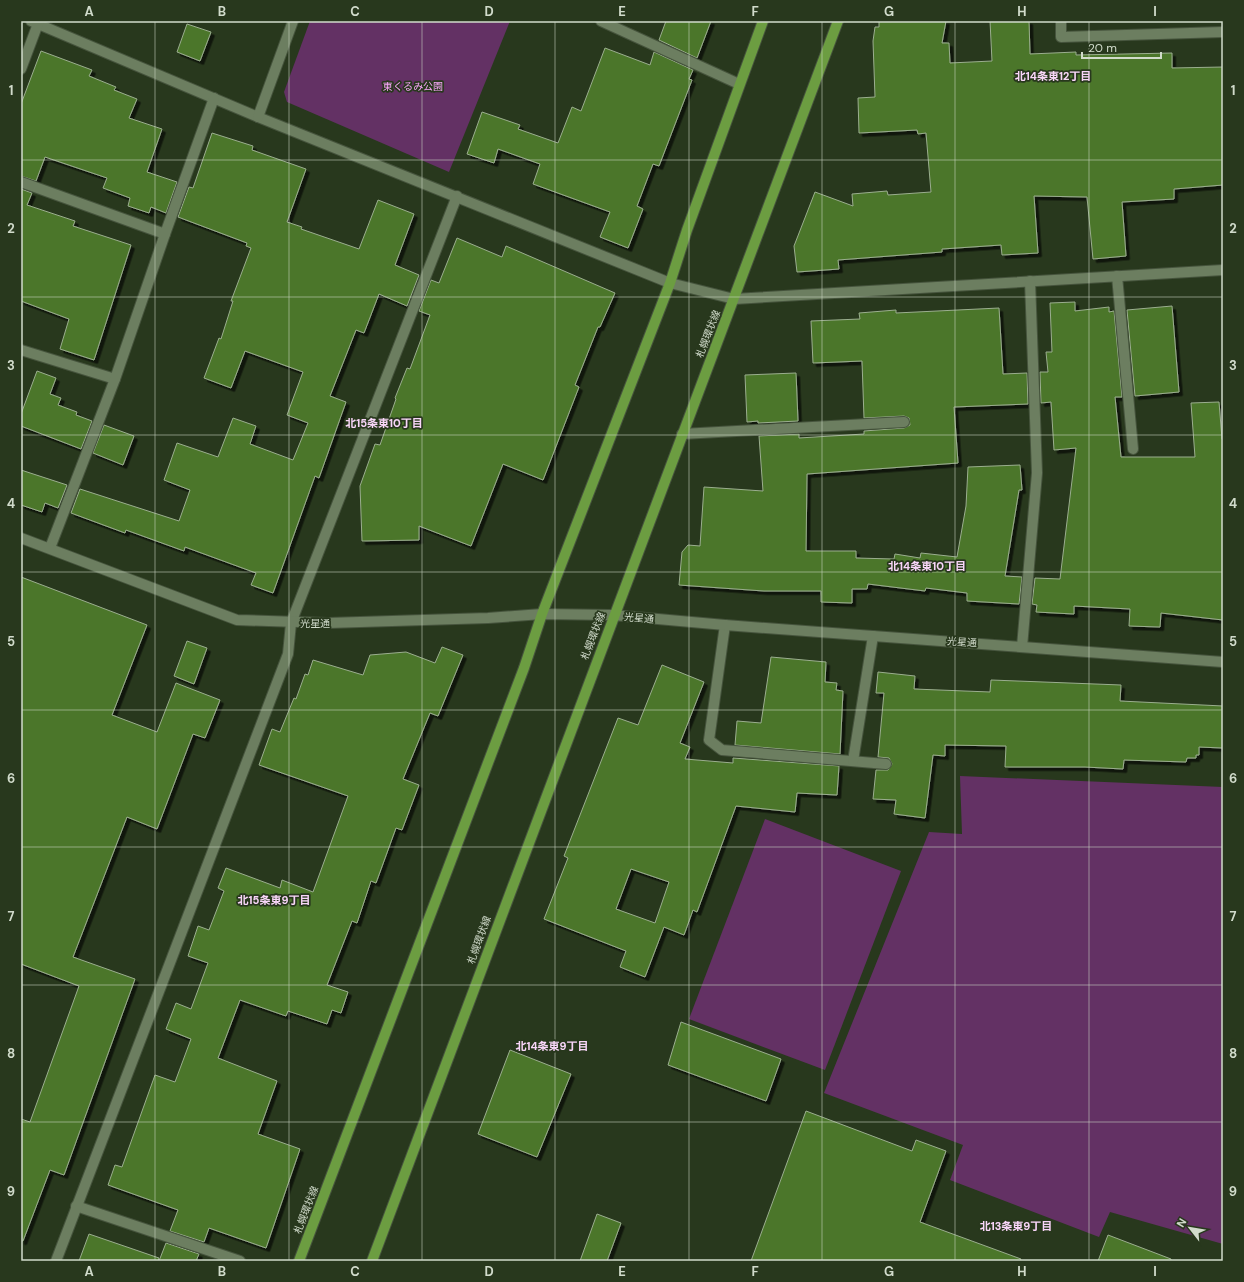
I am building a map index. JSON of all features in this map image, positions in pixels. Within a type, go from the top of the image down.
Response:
[{"type":"main road","name":"札幌環状線","points":[[299,1261],[524,668],[542,614],[670,283],[739,84],[763,21]]},
{"type":"main road","name":"札幌環状線","points":[[372,1261],[613,615],[734,299],[838,21]]},
{"type":"street","points":[[258,117],[293,21]]},
{"type":"street","points":[[601,21],[739,84]]},
{"type":"street","points":[[1061,21],[1062,37],[1223,32]]},
{"type":"street","points":[[21,70],[36,22],[258,117],[670,283],[734,299],[1223,270]]},
{"type":"street","points":[[50,548],[115,378],[214,98]]},
{"type":"street","points":[[21,182],[165,234]]},
{"type":"street","points":[[56,1261],[288,654],[292,623],[457,196]]},
{"type":"street","points":[[1116,276],[1132,449]]},
{"type":"street","points":[[1022,647],[1037,473],[1030,281]]},
{"type":"street","points":[[21,350],[115,378]]},
{"type":"street","points":[[682,434],[904,422]]},
{"type":"street","name":"光星通","points":[[21,538],[237,620],[292,623],[488,618],[542,614],[613,615],[725,626],[1223,662]]},
{"type":"street","points":[[725,626],[709,740],[722,750],[886,764]]},
{"type":"street","points":[[853,761],[873,636]]},
{"type":"street","points":[[76,1206],[240,1261]]},
{"type":"green space","name":"東くるみ公園","points":[[310,21],[510,21],[449,172],[287,102],[284,92]]},
{"type":"green space","points":[[960,776],[1223,787],[1223,1244],[1110,1212],[1099,1237],[950,1180],[963,1145],[824,1093],[929,832],[962,834]]},
{"type":"green space","points":[[765,819],[901,871],[825,1070],[689,1019]]},
{"type":"building","points":[[666,21],[711,21],[697,58],[659,40]]},
{"type":"building","points":[[879,21],[946,21],[942,43],[949,43],[950,63],[992,61],[990,21],[1029,21],[1030,54],[1076,52],[1076,55],[1172,53],[1172,68],[1223,67],[1223,185],[1174,189],[1174,199],[1122,202],[1126,256],[1093,259],[1087,197],[1034,196],[1038,253],[1002,255],[1001,245],[942,249],[942,252],[838,260],[839,269],[797,272],[794,246],[815,192],[853,206],[852,194],[887,191],[888,195],[931,192],[926,133],[918,134],[917,130],[859,133],[858,98],[875,97],[873,41],[875,27],[879,27]]},
{"type":"building","points":[[187,24],[211,32],[200,61],[177,52]]},
{"type":"building","points":[[605,48],[650,65],[654,52],[693,70],[689,79],[692,80],[659,166],[653,164],[637,206],[643,209],[628,248],[600,237],[610,212],[533,184],[540,164],[498,149],[494,163],[467,154],[482,112],[520,125],[518,129],[558,143],[572,107],[581,111]]},
{"type":"building","points":[[41,51],[92,70],[89,76],[116,87],[114,90],[137,99],[129,118],[162,129],[147,172],[177,182],[166,213],[151,207],[149,213],[128,206],[130,198],[103,188],[107,178],[45,157],[36,181],[21,176],[21,104]]},
{"type":"building","points":[[212,133],[253,146],[252,150],[306,169],[287,222],[302,227],[301,229],[359,249],[378,200],[414,214],[395,265],[419,275],[407,306],[379,294],[364,333],[356,330],[330,396],[346,402],[319,478],[315,476],[273,593],[251,585],[256,573],[185,547],[184,551],[126,530],[125,533],[71,513],[80,489],[179,521],[190,490],[164,480],[177,443],[218,457],[233,418],[256,426],[250,444],[293,460],[308,423],[287,415],[303,372],[245,351],[231,388],[204,378],[219,338],[221,339],[233,301],[231,301],[251,248],[246,246],[247,243],[178,217],[189,187],[193,188]]},
{"type":"building","points":[[21,189],[32,193],[27,205],[75,221],[73,226],[131,245],[94,360],[60,349],[69,319],[21,301]]},
{"type":"building","points":[[457,238],[502,257],[506,246],[615,293],[600,327],[598,327],[575,385],[579,387],[543,480],[503,464],[471,546],[419,526],[419,540],[362,541],[360,486],[375,444],[380,445],[396,399],[395,398],[407,368],[410,369],[430,315],[419,311],[431,280],[439,283]]},
{"type":"building","points":[[1075,302],[1075,311],[1109,307],[1109,312],[1114,311],[1122,397],[1115,397],[1121,457],[1195,457],[1191,403],[1219,402],[1222,439],[1223,438],[1223,620],[1161,613],[1160,627],[1129,626],[1130,609],[1074,606],[1074,614],[1036,612],[1037,605],[1032,604],[1035,578],[1060,579],[1076,448],[1054,450],[1051,402],[1041,403],[1040,372],[1048,372],[1046,352],[1052,352],[1050,303]]},
{"type":"building","points":[[1172,306],[1179,392],[1135,396],[1127,310]]},
{"type":"building","points":[[999,308],[1003,374],[1027,373],[1028,404],[954,407],[958,463],[807,474],[806,551],[856,551],[856,558],[894,559],[895,554],[920,558],[921,553],[957,557],[966,506],[968,467],[1020,465],[1022,490],[1019,490],[1005,576],[1022,577],[1019,604],[967,601],[967,593],[926,588],[925,591],[868,584],[867,589],[852,589],[852,603],[821,602],[821,591],[764,591],[679,585],[682,552],[688,545],[700,546],[704,487],[763,491],[759,436],[799,434],[799,438],[864,434],[864,431],[904,428],[910,425],[909,418],[904,416],[864,418],[862,361],[813,363],[811,321],[860,319],[859,313],[896,310],[896,313]]},
{"type":"building","points":[[37,371],[56,378],[50,394],[61,398],[58,405],[77,412],[76,415],[92,421],[81,449],[21,426],[21,414]]},
{"type":"building","points":[[796,373],[798,421],[758,423],[758,421],[747,422],[745,375]]},
{"type":"building","points":[[104,425],[134,436],[123,465],[93,453]]},
{"type":"building","points":[[21,470],[67,485],[58,508],[45,503],[42,512],[21,505]]},
{"type":"building","points":[[21,577],[147,625],[112,715],[157,732],[176,683],[220,700],[205,738],[193,734],[157,829],[127,817],[73,957],[135,979],[64,1175],[50,1170],[23,1241],[21,1241],[21,1119],[30,1122],[79,986],[21,964]]},
{"type":"building","points":[[187,641],[207,648],[194,684],[174,676]]},
{"type":"building","points":[[442,647],[463,655],[438,716],[430,713],[403,779],[419,785],[402,830],[396,828],[376,883],[371,881],[357,923],[352,921],[327,985],[348,992],[341,1013],[332,1010],[327,1024],[288,1011],[286,1016],[240,1000],[218,1058],[277,1081],[258,1134],[300,1149],[266,1248],[209,1228],[204,1242],[170,1231],[178,1210],[108,1185],[115,1165],[122,1167],[155,1075],[175,1082],[191,1039],[166,1029],[176,1003],[191,1009],[208,963],[188,956],[198,926],[209,930],[224,891],[218,888],[226,868],[280,888],[282,880],[313,892],[348,796],[259,765],[272,729],[280,732],[294,698],[296,699],[305,674],[308,675],[313,660],[363,675],[370,655],[406,652],[435,663]]},
{"type":"building","points":[[771,657],[826,662],[825,682],[837,683],[836,690],[843,691],[840,754],[735,745],[737,721],[761,723]]},
{"type":"building","points":[[662,665],[704,682],[680,743],[690,747],[685,759],[733,763],[733,758],[839,766],[837,795],[797,793],[795,812],[736,806],[697,912],[693,910],[684,935],[664,927],[645,977],[620,967],[626,951],[544,919],[568,858],[564,856],[618,718],[638,725]],"holes":[[[631,869],[669,882],[655,923],[616,909]]]},
{"type":"building","points":[[878,672],[915,676],[914,689],[990,692],[991,680],[1121,685],[1120,701],[1223,706],[1223,748],[1199,747],[1199,755],[1196,755],[1196,758],[1187,758],[1186,762],[1124,760],[1123,769],[1085,767],[1005,767],[1006,746],[945,745],[945,756],[933,755],[925,818],[894,814],[896,800],[873,799],[876,770],[888,770],[892,764],[889,758],[878,757],[884,693],[876,693]]},
{"type":"building","points":[[681,1022],[781,1059],[766,1101],[668,1065]]},
{"type":"building","points":[[510,1050],[571,1074],[537,1157],[478,1134]]},
{"type":"building","points":[[806,1111],[912,1151],[916,1140],[946,1151],[920,1222],[1021,1259],[1020,1261],[751,1261]]},
{"type":"building","points":[[597,1214],[621,1223],[607,1261],[580,1261]]},
{"type":"building","points":[[89,1234],[159,1258],[158,1261],[79,1261]]},
{"type":"building","points":[[1108,1235],[1171,1259],[1171,1261],[1098,1261]]},
{"type":"building","points":[[166,1243],[199,1254],[196,1261],[159,1261]]},
{"type":"district","name":"北14条東12丁目","points":[[1053,76]]},
{"type":"district","name":"北15条東10丁目","points":[[384,423]]},
{"type":"district","name":"北14条東10丁目","points":[[927,566]]},
{"type":"district","name":"北15条東9丁目","points":[[274,900]]},
{"type":"district","name":"北14条東9丁目","points":[[552,1046]]},
{"type":"district","name":"北13条東9丁目","points":[[1016,1226]]}]
